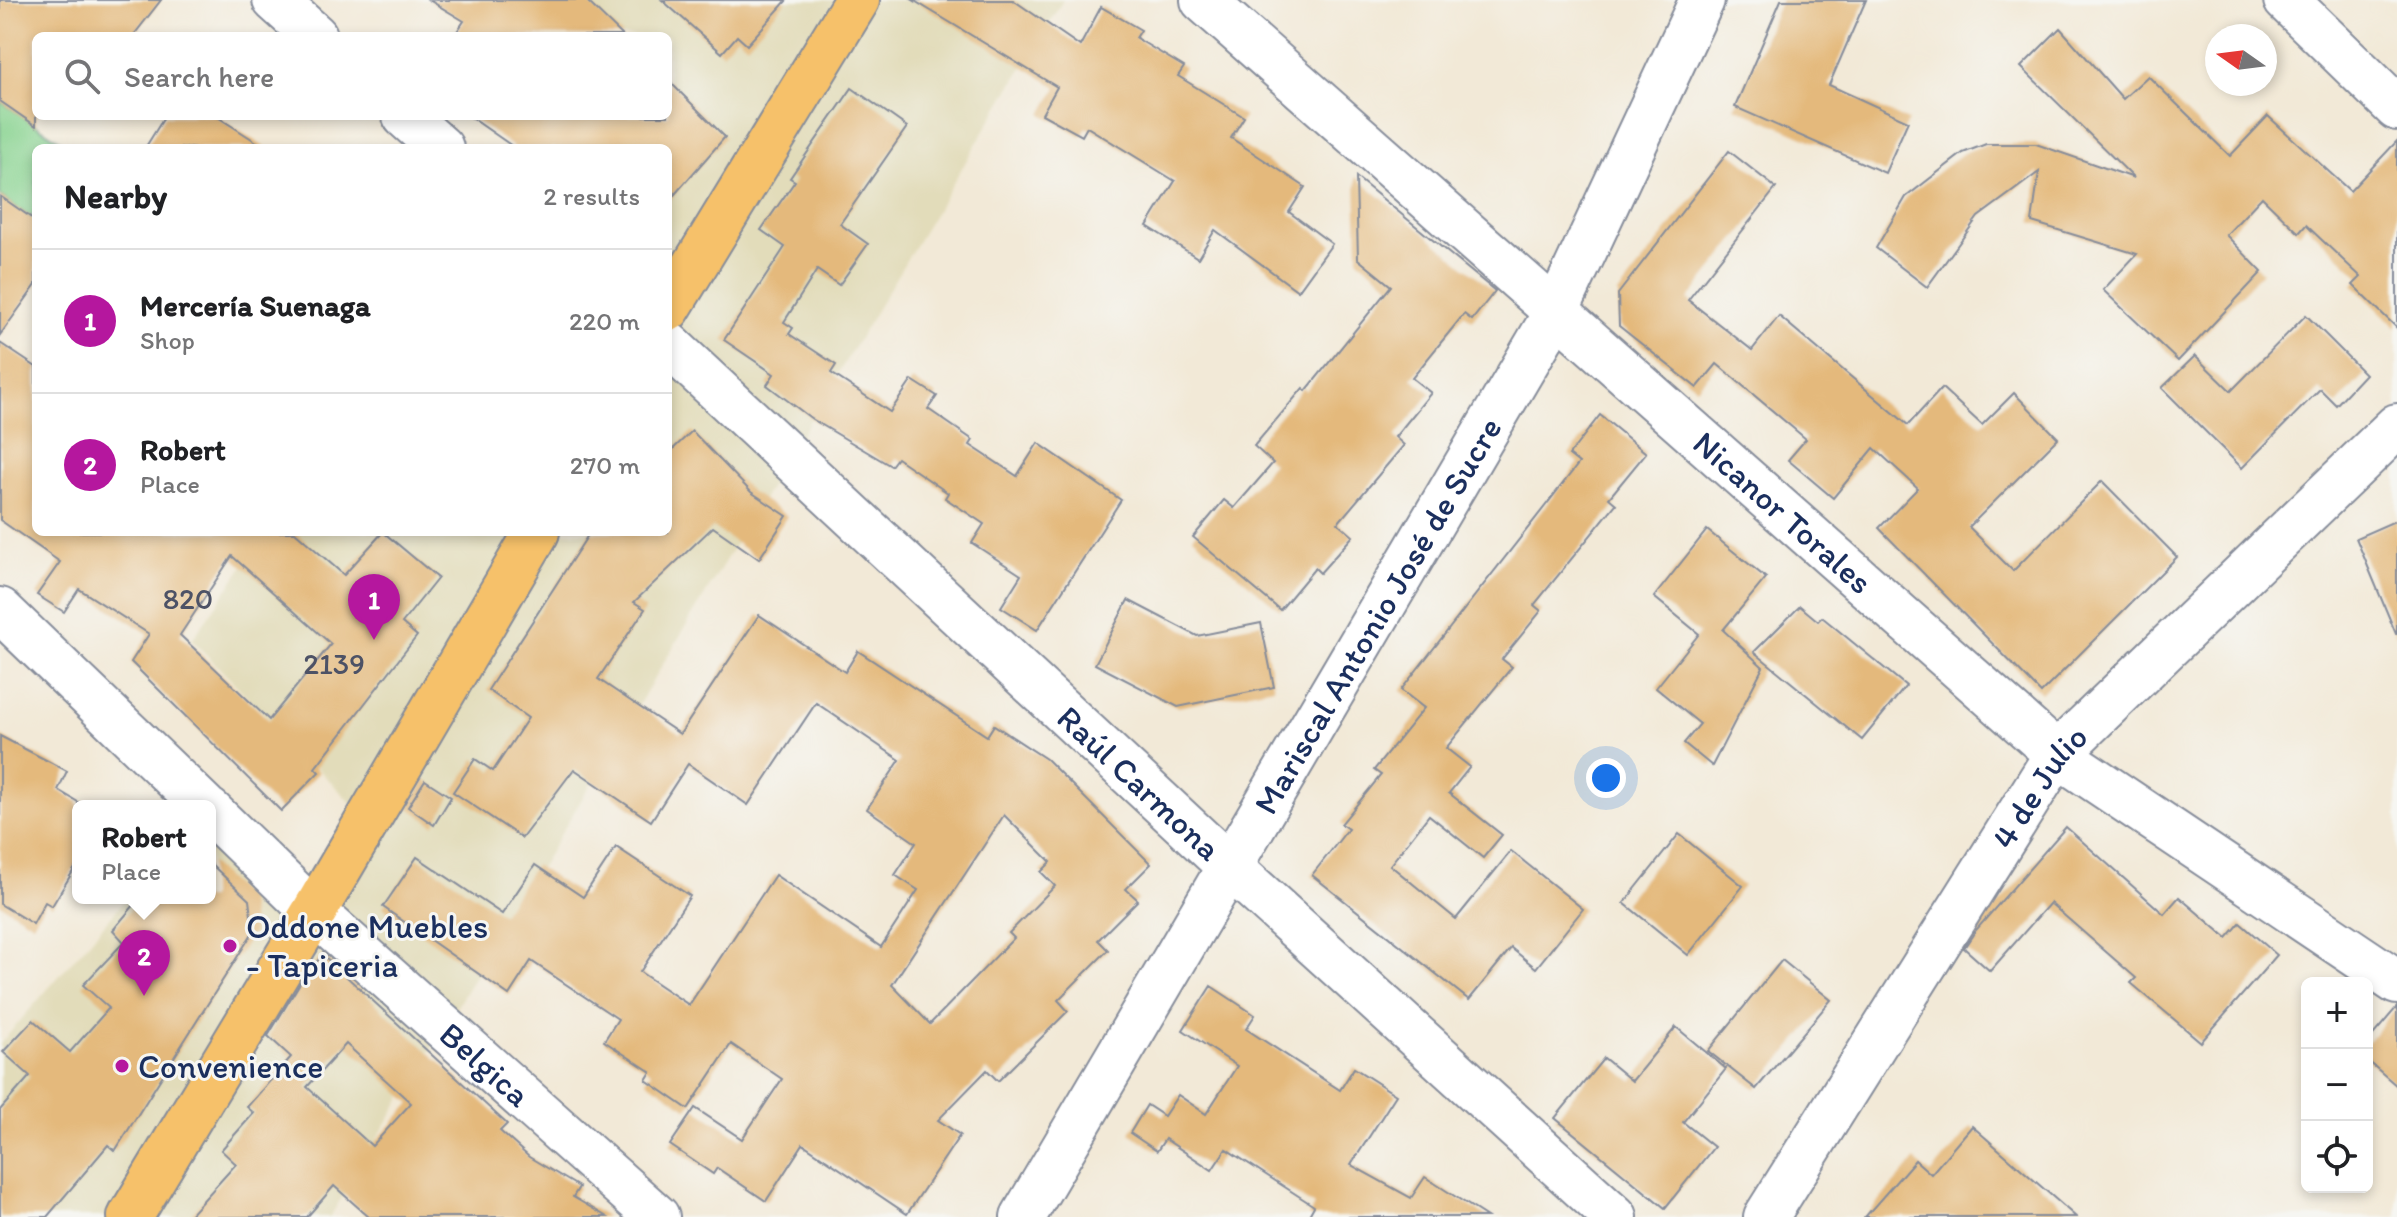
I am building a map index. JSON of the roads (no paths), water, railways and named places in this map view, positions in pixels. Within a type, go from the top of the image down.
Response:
[{"type":"main road","points":[[672,302],[857,0]]},
{"type":"main road","points":[[130,1217],[535,536]]},
{"type":"street","points":[[275,0],[311,32]]},
{"type":"street","name":"Nicanor Torales","points":[[1203,0],[1555,314],[2057,754],[2397,982]]},
{"type":"street","name":"Mariscal Antonio José de Sucre","points":[[1023,1217],[1555,314],[1702,0]]},
{"type":"street","points":[[2286,0],[2397,108]]},
{"type":"street","points":[[410,120],[436,144]]},
{"type":"street","name":"Raúl Carmona","points":[[672,348],[1231,868],[1615,1217]]},
{"type":"street","name":"4 de Julio","points":[[1766,1217],[2057,754],[2397,426]]},
{"type":"street","points":[[0,610],[198,800]]},
{"type":"street","name":"Belgica","points":[[216,817],[314,912],[657,1217]]},
{"type":"place","name":"Mercería Suenaga","points":[[374,640]]},
{"type":"place","name":"Oddone Muebles - Tapiceria","points":[[230,946]]},
{"type":"place","name":"Robert","points":[[144,996]]},
{"type":"place","name":"Convenience","points":[[122,1066]]}]
